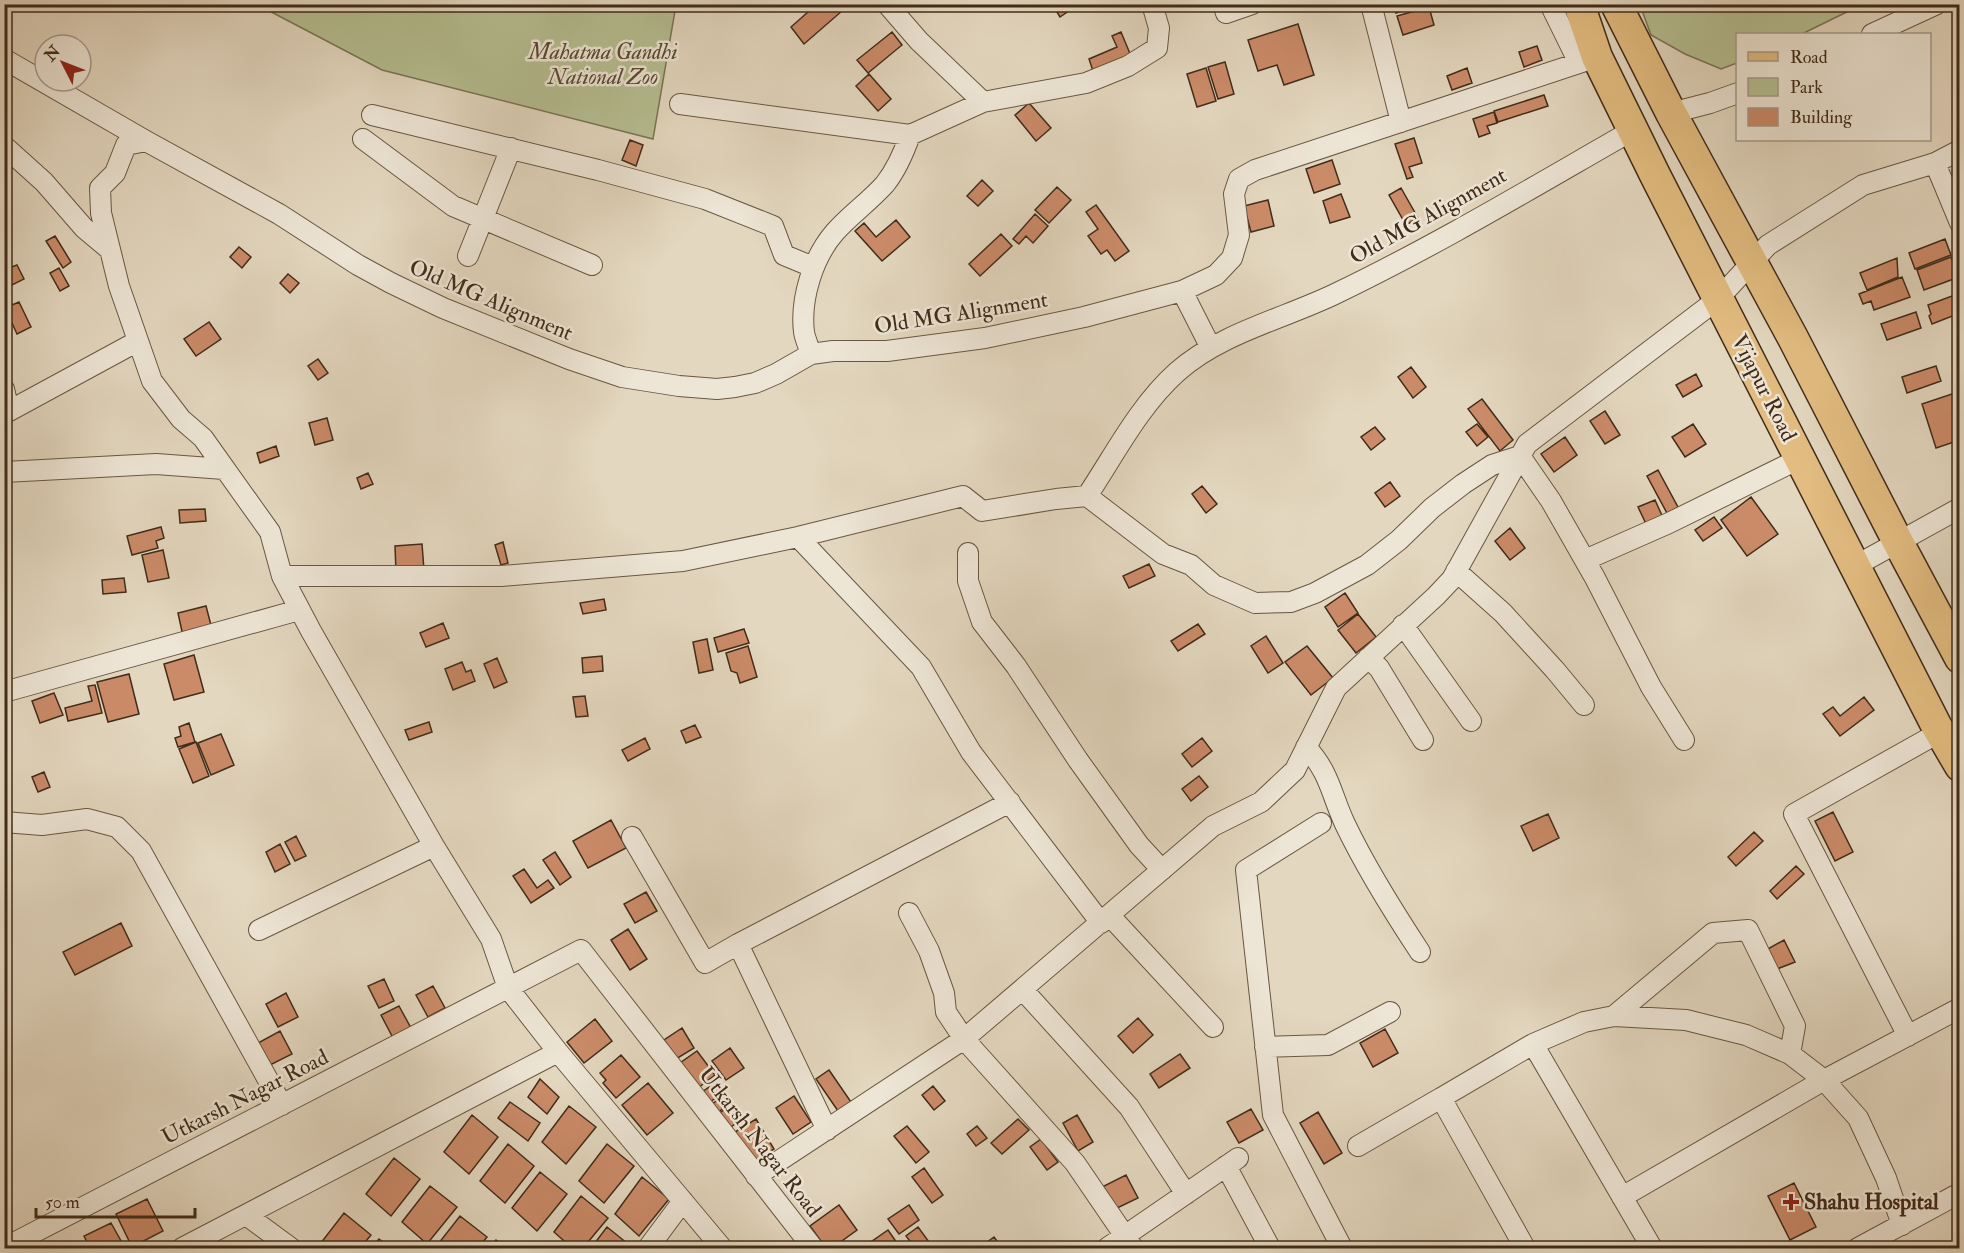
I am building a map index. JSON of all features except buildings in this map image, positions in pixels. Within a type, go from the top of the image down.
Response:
[{"type":"main road","name":"Vijapur Road","points":[[1579,4],[1588,60],[1633,130],[1799,459],[1959,766]]},
{"type":"main road","points":[[1616,4],[1671,113],[1793,338],[1959,658]]},
{"type":"street","points":[[887,4],[919,42],[983,102]]},
{"type":"street","points":[[680,104],[910,135],[983,102],[1086,82],[1128,66],[1156,48],[1159,28],[1152,4]]},
{"type":"street","points":[[1223,4],[1226,13],[1252,4]]},
{"type":"street","points":[[1371,4],[1401,122],[1588,60],[1550,4]]},
{"type":"street","points":[[1874,33],[1937,4]]},
{"type":"street","name":"Old MG Alignment","points":[[4,59],[279,214],[358,265],[443,308],[558,355],[622,377],[717,389],[755,382],[776,374],[811,354],[833,351],[887,351],[986,338],[1084,317],[1182,291],[1216,275],[1232,258],[1239,235],[1234,194],[1239,179],[1255,170],[1401,122]]},
{"type":"street","points":[[1671,113],[1736,93]]},
{"type":"street","points":[[372,115],[512,148],[705,198],[773,226],[784,255],[813,267]]},
{"type":"street","name":"Old MG Alignment","points":[[1087,496],[1154,394],[1179,370],[1211,348],[1334,294],[1391,265],[1633,130]]},
{"type":"street","points":[[811,354],[804,332],[805,309],[813,267],[822,249],[835,232],[885,183],[900,160],[910,135]]},
{"type":"street","points":[[363,140],[453,206],[592,265]]},
{"type":"street","points":[[146,141],[126,145],[115,173],[100,188],[101,213],[109,249],[119,286],[152,381],[181,419],[203,438],[270,532],[282,576],[299,610],[434,846],[491,939],[508,988],[558,1052],[722,1248]]},
{"type":"street","points":[[4,146],[44,182],[84,228],[109,249]]},
{"type":"street","points":[[468,256],[512,148]]},
{"type":"street","points":[[756,1176],[964,1040],[1212,826],[1261,802],[1296,770],[1336,688],[1436,596],[1456,571],[1527,444],[1719,299],[1768,245],[1863,186],[1935,163],[1959,150]]},
{"type":"street","points":[[1935,163],[1959,223]]},
{"type":"street","points":[[1182,291],[1211,348]]},
{"type":"street","points":[[4,389],[9,411],[138,341]]},
{"type":"street","points":[[282,576],[501,576],[683,561],[798,537],[963,496],[982,511],[1046,500],[1087,496],[1163,554],[1191,566],[1214,585],[1256,603],[1292,602],[1315,593],[1367,565],[1463,484],[1492,465],[1521,456]]},
{"type":"street","points":[[1521,456],[1551,501],[1585,560],[1651,687],[1684,740]]},
{"type":"street","points":[[1585,560],[1669,523],[1799,459]]},
{"type":"street","points":[[4,472],[156,464],[224,469]]},
{"type":"street","points":[[1855,566],[1959,508]]},
{"type":"street","points":[[798,537],[921,667],[971,752],[1105,920],[1213,1027]]},
{"type":"street","points":[[968,553],[968,581],[982,622],[1016,666],[1078,760],[1138,844],[1162,870]]},
{"type":"street","points":[[1456,571],[1503,612],[1584,705]]},
{"type":"street","points":[[4,692],[299,610]]},
{"type":"street","points":[[1403,625],[1471,721]]},
{"type":"street","points":[[1368,658],[1379,668],[1423,740]]},
{"type":"street","points":[[1908,1036],[1794,814],[1940,732]]},
{"type":"street","points":[[1306,747],[1319,761],[1345,824],[1394,913],[1420,951]]},
{"type":"street","points":[[632,837],[705,963],[1010,802]]},
{"type":"street","points":[[4,822],[42,825],[87,819],[117,827],[141,851],[282,1105]]},
{"type":"street","points":[[1321,823],[1246,870],[1273,1115],[1342,1248]]},
{"type":"street","points":[[258,930],[434,846]]},
{"type":"street","points":[[909,913],[929,951],[944,993],[946,1012],[964,1040],[1075,1163],[1129,1242]]},
{"type":"street","points":[[1614,1016],[1713,933],[1748,930],[1795,1026],[1790,1054]]},
{"type":"street","points":[[738,944],[827,1130]]},
{"type":"street","name":"Utkarsh Nagar Road","points":[[4,1248],[581,950],[813,1248]]},
{"type":"street","points":[[1023,990],[1129,1107],[1186,1194]]},
{"type":"street","points":[[1622,1197],[1824,1080],[1959,1008]]},
{"type":"street","points":[[1265,1047],[1328,1045],[1390,1012]]},
{"type":"street","points":[[1358,1146],[1533,1044],[1584,1022],[1614,1016],[1686,1020],[1746,1035],[1790,1054],[1824,1080],[1858,1118],[1886,1178],[1902,1225]]},
{"type":"street","points":[[1533,1044],[1652,1248]]},
{"type":"street","points":[[182,1248],[558,1052]]},
{"type":"street","points":[[1441,1098],[1525,1248]]},
{"type":"street","points":[[1107,1248],[1129,1242],[1186,1194],[1232,1162],[1270,1248]]},
{"type":"street","points":[[1858,1248],[1959,1193]]},
{"type":"street","points":[[648,1248],[683,1201]]},
{"type":"street","points":[[246,1215],[291,1248]]},
{"type":"green space","points":[[1640,4],[1861,5],[1804,33],[1736,33],[1736,63],[1721,69],[1685,54],[1651,35]]},
{"type":"green space","name":"Mahatma Gandhi National Zoo","points":[[258,5],[676,5],[653,139],[382,70]]},
{"type":"place","name":"Shahu Hospital","points":[[1791,1202]]}]
